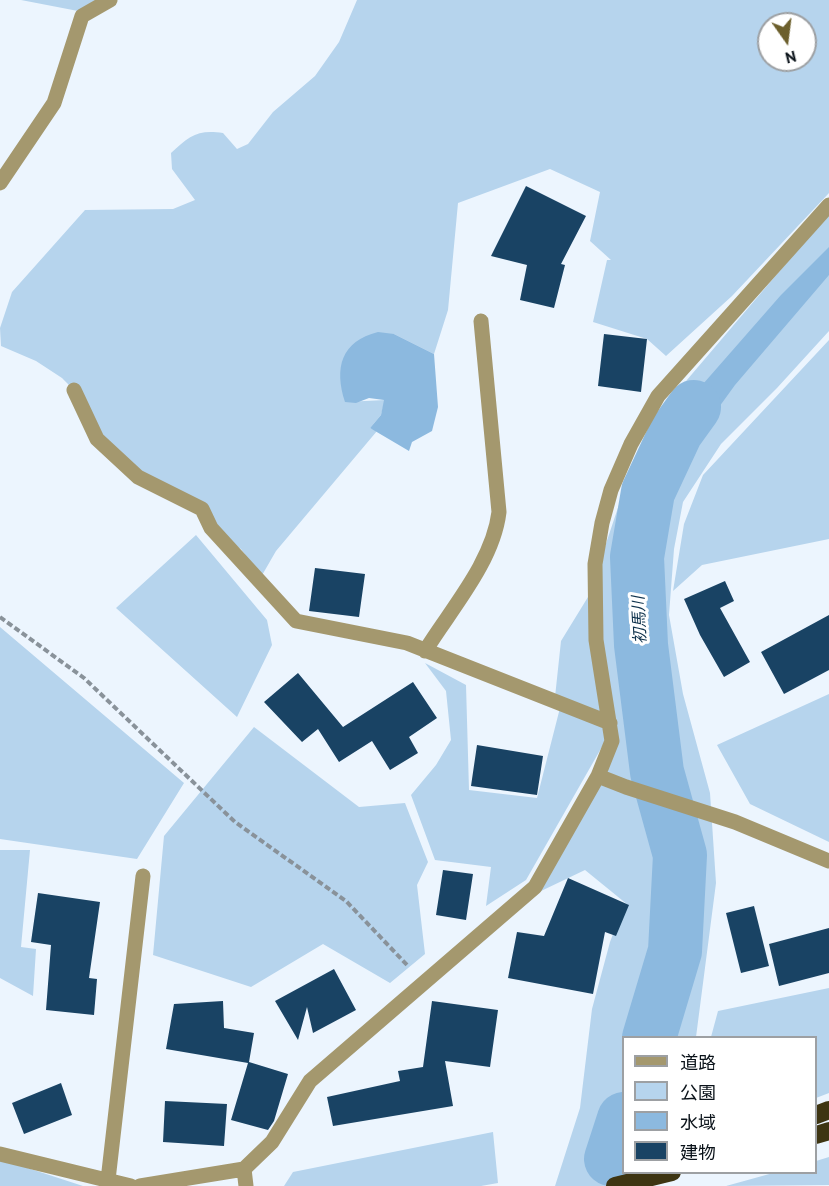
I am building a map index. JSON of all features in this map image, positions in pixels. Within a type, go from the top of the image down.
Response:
[{"type":"highway","points":[[624,1184],[655,1174]]},
{"type":"highway","points":[[624,1184],[668,1174]]},
{"type":"street","points":[[0,183],[54,102],[82,16],[110,0]]},
{"type":"street","points":[[140,1186],[244,1169],[272,1142],[310,1081],[535,887],[598,776],[612,741],[596,640],[595,564],[602,523],[611,490],[631,444],[658,396],[829,205]]},
{"type":"street","points":[[425,651],[486,557],[498,525],[499,512],[481,321]]},
{"type":"street","points":[[74,390],[97,439],[138,477],[201,510],[211,528],[296,621],[407,643],[610,723]]},
{"type":"street","points":[[598,776],[735,822],[829,861]]},
{"type":"street","points":[[108,1180],[143,876]]},
{"type":"street","points":[[0,1154],[131,1186]]},
{"type":"street","points":[[244,1169],[246,1186]]},
{"type":"path","points":[[0,617],[84,678],[236,822],[346,901],[424,983]]},
{"type":"green space","points":[[21,0],[99,0],[78,11]]},
{"type":"green space","points":[[357,0],[829,0],[829,193],[732,296],[666,356],[647,339],[593,322],[607,260],[611,260],[590,241],[600,192],[550,169],[458,203],[448,310],[434,354],[394,334],[345,402],[385,400],[381,415],[370,428],[377,431],[276,551],[261,577],[241,549],[211,528],[205,510],[156,486],[100,433],[74,390],[62,378],[36,361],[1,346],[0,328],[12,292],[85,210],[173,209],[195,200],[172,169],[171,153],[194,135],[207,132],[223,133],[237,149],[248,144],[273,112],[315,76],[339,42]]},
{"type":"green space","points":[[829,213],[829,331],[721,444],[683,502],[674,549],[669,615],[683,694],[710,793],[716,883],[696,1036],[622,1036],[622,1174],[650,1174],[645,1186],[555,1186],[580,1108],[592,1009],[610,942],[623,908],[628,905],[585,870],[518,902],[604,778],[603,745],[526,880],[486,906],[491,867],[435,860],[411,795],[436,765],[451,740],[446,691],[425,663],[466,685],[469,790],[537,798],[561,704],[555,697],[561,641],[588,597],[632,466],[658,414]]},
{"type":"green space","points":[[829,340],[829,539],[702,565],[673,591],[684,524],[703,475]]},
{"type":"green space","points":[[196,535],[267,620],[272,645],[237,717],[116,608]]},
{"type":"green space","points":[[0,627],[184,783],[137,859],[0,839]]},
{"type":"green space","points":[[829,694],[829,842],[750,804],[717,745]]},
{"type":"green space","points":[[254,727],[359,807],[405,803],[428,862],[417,885],[425,954],[390,983],[323,944],[251,987],[153,955],[164,836]]},
{"type":"green space","points":[[0,850],[30,850],[21,947],[36,949],[33,996],[0,978]]},
{"type":"green space","points":[[829,988],[829,1093],[817,1098],[817,1036],[711,1036],[718,1011]]},
{"type":"green space","points":[[493,1132],[498,1183],[481,1186],[284,1186],[293,1172]]},
{"type":"green space","points":[[829,1157],[829,1185],[726,1186],[769,1174],[817,1174],[817,1161]]},
{"type":"green space","points":[[0,1159],[83,1186],[0,1186]]},
{"type":"water","points":[[829,247],[829,275],[735,385],[672,472],[643,468],[682,408],[781,295]]},
{"type":"water","points":[[378,332],[394,334],[434,354],[438,407],[432,431],[412,442],[409,451],[370,428],[381,415],[384,400],[369,398],[356,403],[345,402],[340,378],[341,367],[348,349],[366,336]]},
{"type":"building","points":[[526,186],[586,216],[561,264],[565,265],[554,308],[520,300],[527,265],[491,256]]},
{"type":"building","points":[[604,334],[647,339],[641,392],[598,386]]},
{"type":"building","points":[[315,568],[365,574],[359,617],[309,611]]},
{"type":"building","points":[[725,581],[734,601],[720,608],[750,662],[724,677],[700,635],[684,599]]},
{"type":"building","points":[[829,615],[829,670],[784,694],[761,652]]},
{"type":"building","points":[[298,673],[343,727],[413,682],[437,718],[409,737],[418,753],[390,770],[372,741],[339,762],[318,729],[302,742],[264,702]]},
{"type":"building","points":[[477,745],[543,756],[537,795],[471,786]]},
{"type":"building","points":[[443,870],[473,874],[466,920],[436,915]]},
{"type":"building","points":[[568,878],[629,905],[616,936],[605,932],[593,994],[508,978],[517,932],[544,936]]},
{"type":"building","points":[[38,893],[100,902],[89,978],[97,979],[94,1015],[46,1010],[51,945],[31,942]]},
{"type":"building","points":[[754,906],[769,966],[741,973],[726,913]]},
{"type":"building","points":[[829,928],[829,973],[779,986],[769,944]]},
{"type":"building","points":[[334,969],[356,1010],[313,1033],[307,1007],[298,1040],[275,1001]]},
{"type":"building","points":[[223,1001],[224,1028],[254,1033],[249,1062],[288,1074],[274,1121],[268,1130],[231,1120],[248,1063],[166,1049],[174,1004]]},
{"type":"building","points":[[432,1001],[498,1010],[490,1067],[445,1061],[453,1106],[333,1126],[327,1097],[400,1081],[398,1071],[423,1067]]},
{"type":"building","points":[[61,1083],[72,1115],[24,1134],[12,1103]]},
{"type":"building","points":[[165,1101],[227,1104],[224,1146],[163,1142]]},
{"type":"waterway","name":"初馬川","points":[[650,1036],[675,951],[680,855],[657,772],[641,645],[637,557],[648,492],[676,432],[694,407]]},
{"type":"waterway","name":"初馬川","points":[[611,1159],[622,1125]]}]
